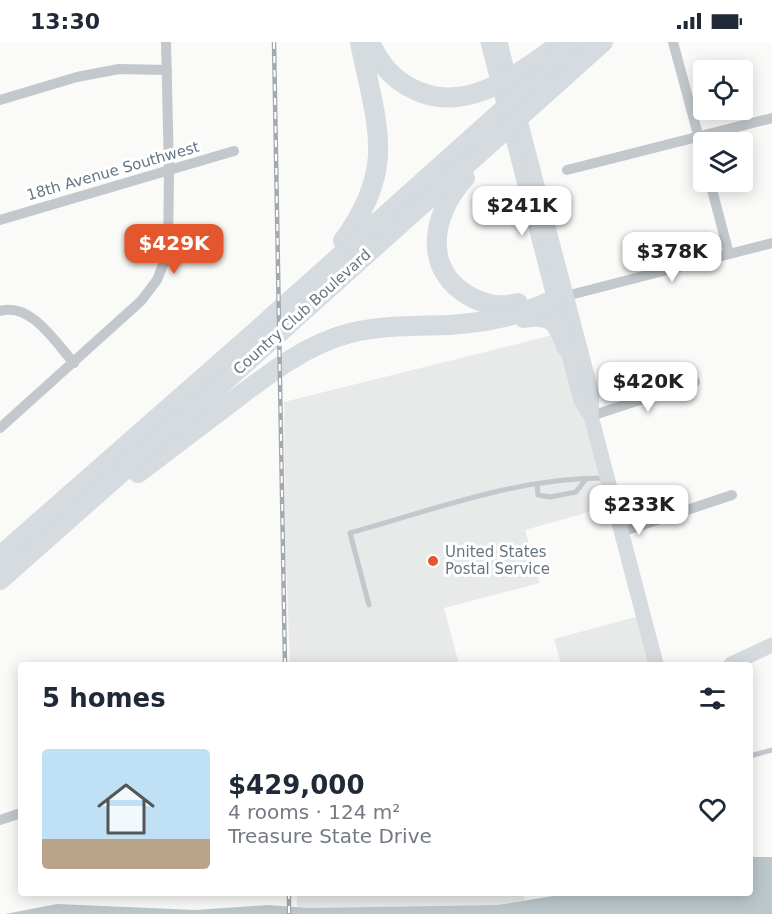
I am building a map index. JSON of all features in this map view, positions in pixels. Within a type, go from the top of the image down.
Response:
[{"type":"highway","points":[[307,295],[356,223],[369,196],[378,165],[376,114],[360,42]]},
{"type":"highway","points":[[370,42],[379,60],[392,75],[419,92],[441,98],[467,96],[512,77],[529,75],[562,42]]},
{"type":"highway","name":"Country Club Boulevard","points":[[493,136],[529,75],[579,42]]},
{"type":"highway","name":"Country Club Boulevard","points":[[0,556],[254,333],[307,295],[530,107],[603,42]]},
{"type":"highway","points":[[493,136],[450,195],[443,209],[436,240],[440,261],[450,280],[462,292],[485,304],[508,306],[539,298],[560,298]]},
{"type":"highway","name":"Country Club Boulevard","points":[[0,580],[251,358],[307,295]]},
{"type":"highway","points":[[71,518],[93,507],[252,387],[311,348],[332,339],[374,328],[453,325],[479,321],[542,306],[560,298]]},
{"type":"highway","points":[[479,321],[500,321],[540,315],[555,324],[567,348]]},
{"type":"street","points":[[0,428],[141,301],[157,280],[168,252],[166,42]]},
{"type":"street","points":[[488,42],[560,298],[591,394],[591,416],[655,662]]},
{"type":"street","points":[[500,42],[560,298],[567,348],[581,401],[591,416]]},
{"type":"street","points":[[673,42],[697,132]]},
{"type":"street","points":[[0,100],[77,77],[119,69],[167,70]]},
{"type":"street","points":[[717,132],[772,118]]},
{"type":"street","points":[[567,170],[693,138]]},
{"type":"street","name":"18th Avenue Southwest","points":[[0,220],[234,151]]},
{"type":"street","points":[[713,192],[729,254]]},
{"type":"street","points":[[560,298],[772,243]]},
{"type":"street","points":[[0,311],[11,308],[31,315],[74,363]]},
{"type":"street","points":[[591,416],[695,382]]},
{"type":"street","points":[[621,532],[732,495]]},
{"type":"street","points":[[735,662],[772,645]]},
{"type":"street","points":[[0,820],[18,814]]},
{"type":"lane","points":[[537,484],[538,495],[550,497],[576,492],[586,478]]},
{"type":"lane","points":[[369,605],[350,533],[489,494],[537,484],[607,478]]},
{"type":"lane","points":[[753,755],[772,750]]},
{"type":"shaded area","points":[[561,333],[614,505],[525,530],[540,583],[444,608],[458,662],[290,662],[285,540],[284,402]]},
{"type":"shaded area","points":[[643,615],[655,662],[560,662],[554,639]]},
{"type":"shaded area","points":[[753,857],[772,857],[772,914],[5,914],[57,904],[196,910],[268,905],[309,908],[497,905],[554,896],[753,896]]},
{"type":"shaded area","points":[[297,896],[524,896],[525,900],[497,905],[297,907]]},
{"type":"railway","points":[[274,42],[285,662]]},
{"type":"railway","points":[[289,896],[289,914]]},
{"type":"place","name":"United States Postal Service","points":[[433,561]]}]
